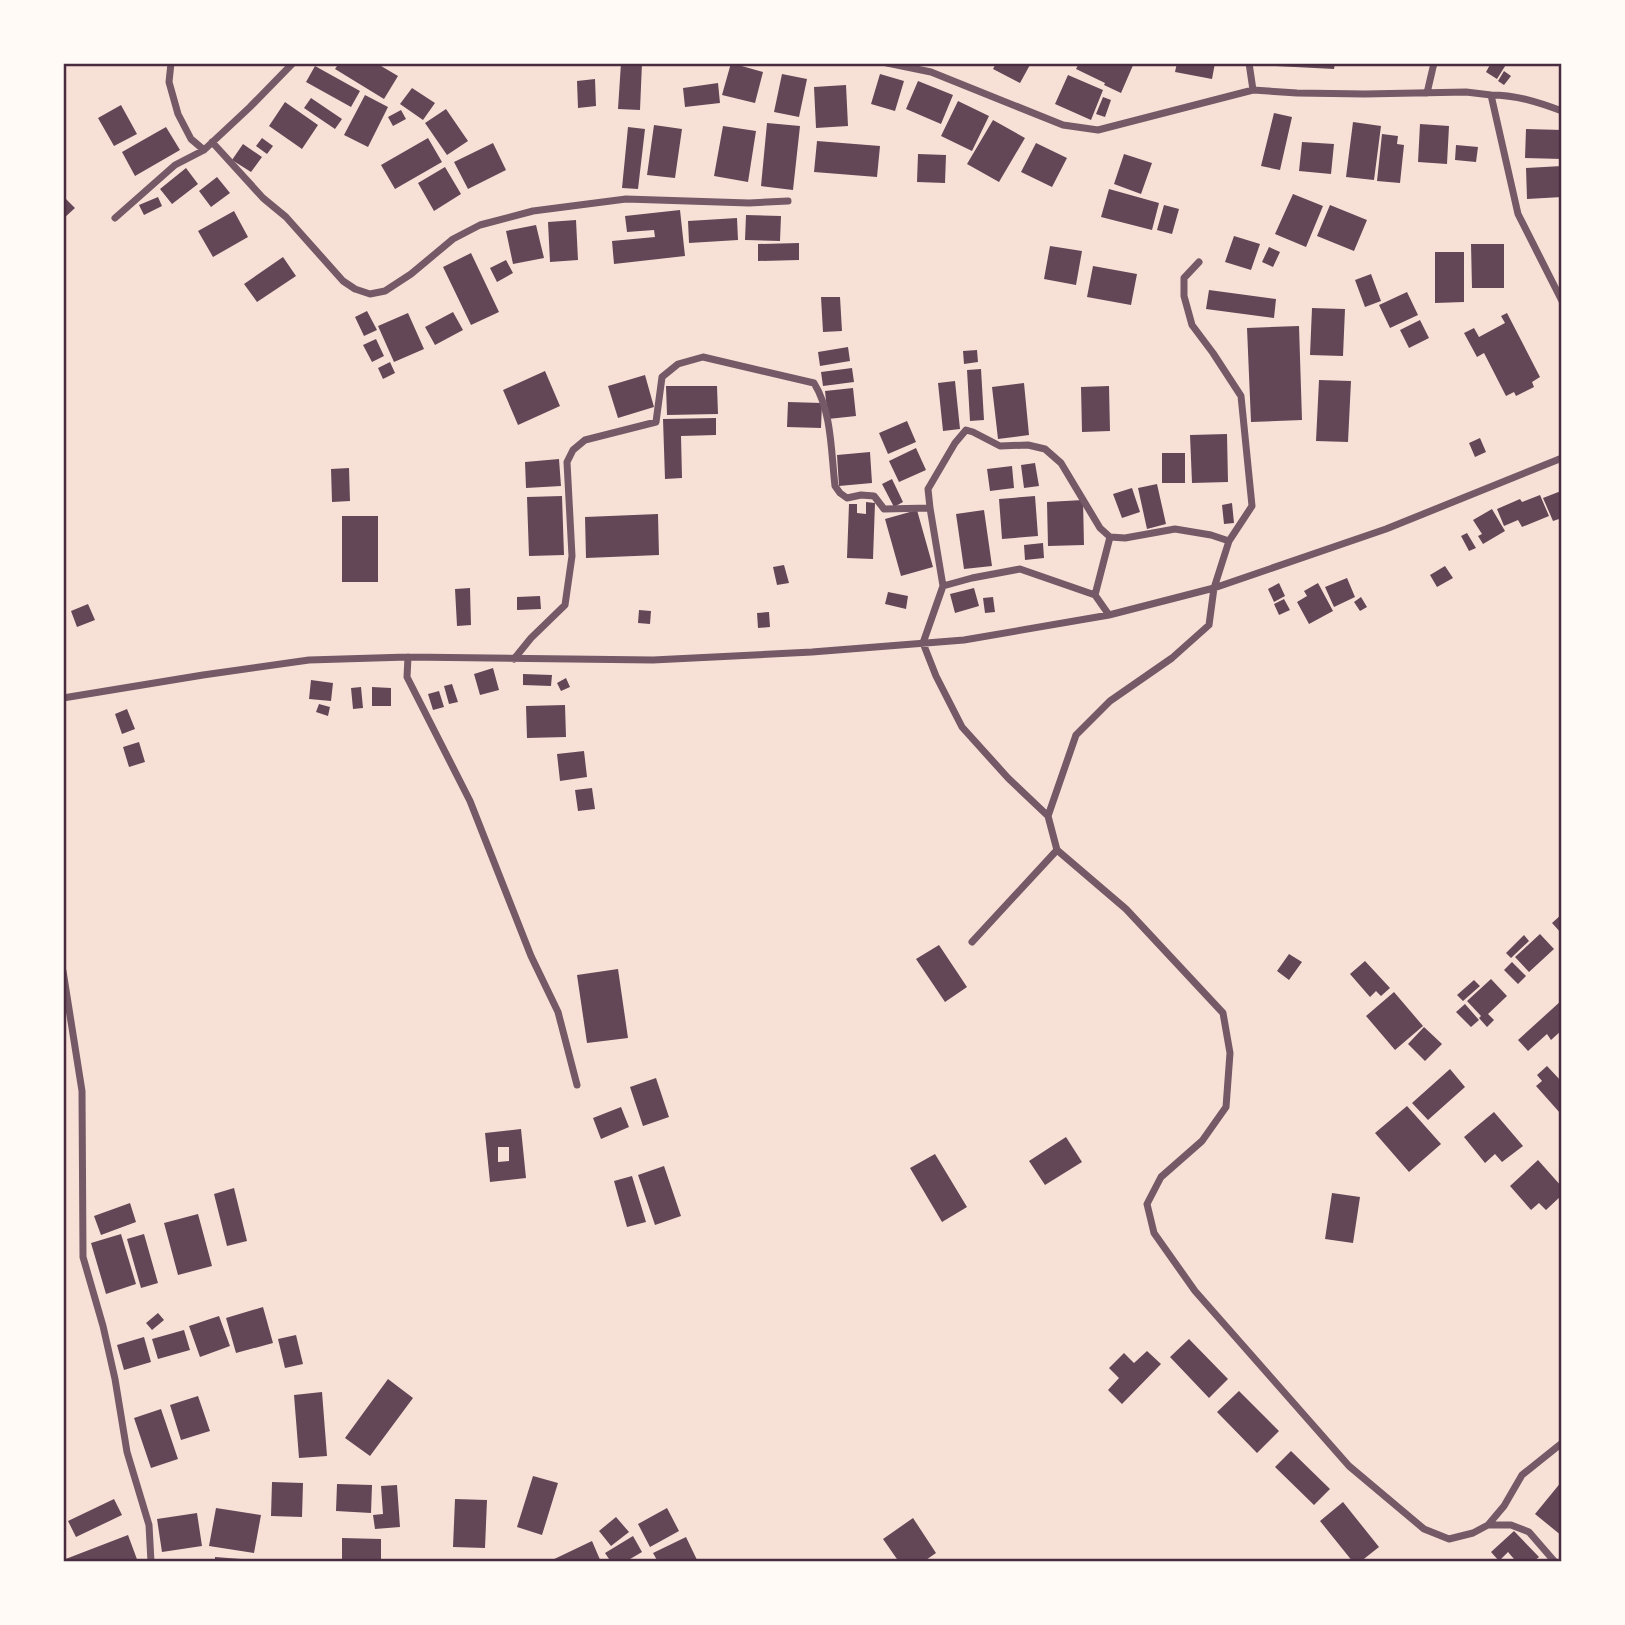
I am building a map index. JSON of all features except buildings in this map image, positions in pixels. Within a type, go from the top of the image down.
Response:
[{"type":"street","points":[[171,63],[169,82],[178,114],[191,139],[204,150]]},
{"type":"street","points":[[115,218],[175,165],[204,150],[292,63]]},
{"type":"street","points":[[887,63],[931,72],[1063,125],[1098,130],[1253,90],[1297,93],[1466,92],[1510,95],[1562,111]]},
{"type":"street","points":[[1249,63],[1253,90]]},
{"type":"street","points":[[1427,93],[1434,63]]},
{"type":"street","points":[[1491,95],[1518,214],[1562,302]]},
{"type":"street","points":[[212,142],[263,198],[286,217],[343,281],[370,294],[385,291],[462,234],[480,225],[533,211],[626,198],[749,203],[788,201]]},
{"type":"street","points":[[1048,816],[1076,735],[1110,701],[1172,658],[1209,625],[1214,588],[1229,541],[1252,506],[1241,396],[1192,325],[1184,296],[1184,278],[1199,262]]},
{"type":"street","points":[[514,659],[565,605],[572,556],[567,462],[573,450],[585,440],[656,422],[662,377],[678,364],[703,357],[814,383],[821,395],[828,426],[835,486],[840,493],[847,498],[874,496],[884,509],[930,508]]},
{"type":"street","points":[[1229,541],[1175,528],[1125,538],[1110,537],[1100,528],[1061,463],[1045,449],[1028,445],[1000,446],[966,430],[955,443],[928,489],[943,586],[923,643],[936,676],[962,727],[1008,778],[1048,816],[1057,849],[1126,909],[1223,1013],[1230,1053],[1226,1107],[1202,1141],[1161,1177],[1147,1204],[1154,1233],[1195,1291],[1349,1466],[1424,1529],[1449,1539],[1473,1533],[1488,1525],[1504,1506],[1522,1475],[1562,1443]]},
{"type":"street","points":[[63,698],[309,660],[408,657],[653,660],[812,652],[964,640],[1109,615],[1214,588],[1386,529],[1562,458]]},
{"type":"street","points":[[1096,595],[1110,537]]},
{"type":"street","points":[[943,586],[1020,569],[1096,595],[1109,615]]},
{"type":"street","points":[[408,657],[407,677],[470,801],[531,956],[558,1012],[577,1085]]},
{"type":"street","points":[[972,942],[1057,849]]},
{"type":"street","points":[[63,971],[82,1091],[83,1256],[115,1379],[127,1452],[149,1524],[150,1562]]},
{"type":"street","points":[[1488,1525],[1511,1525],[1529,1532],[1555,1562]]}]
